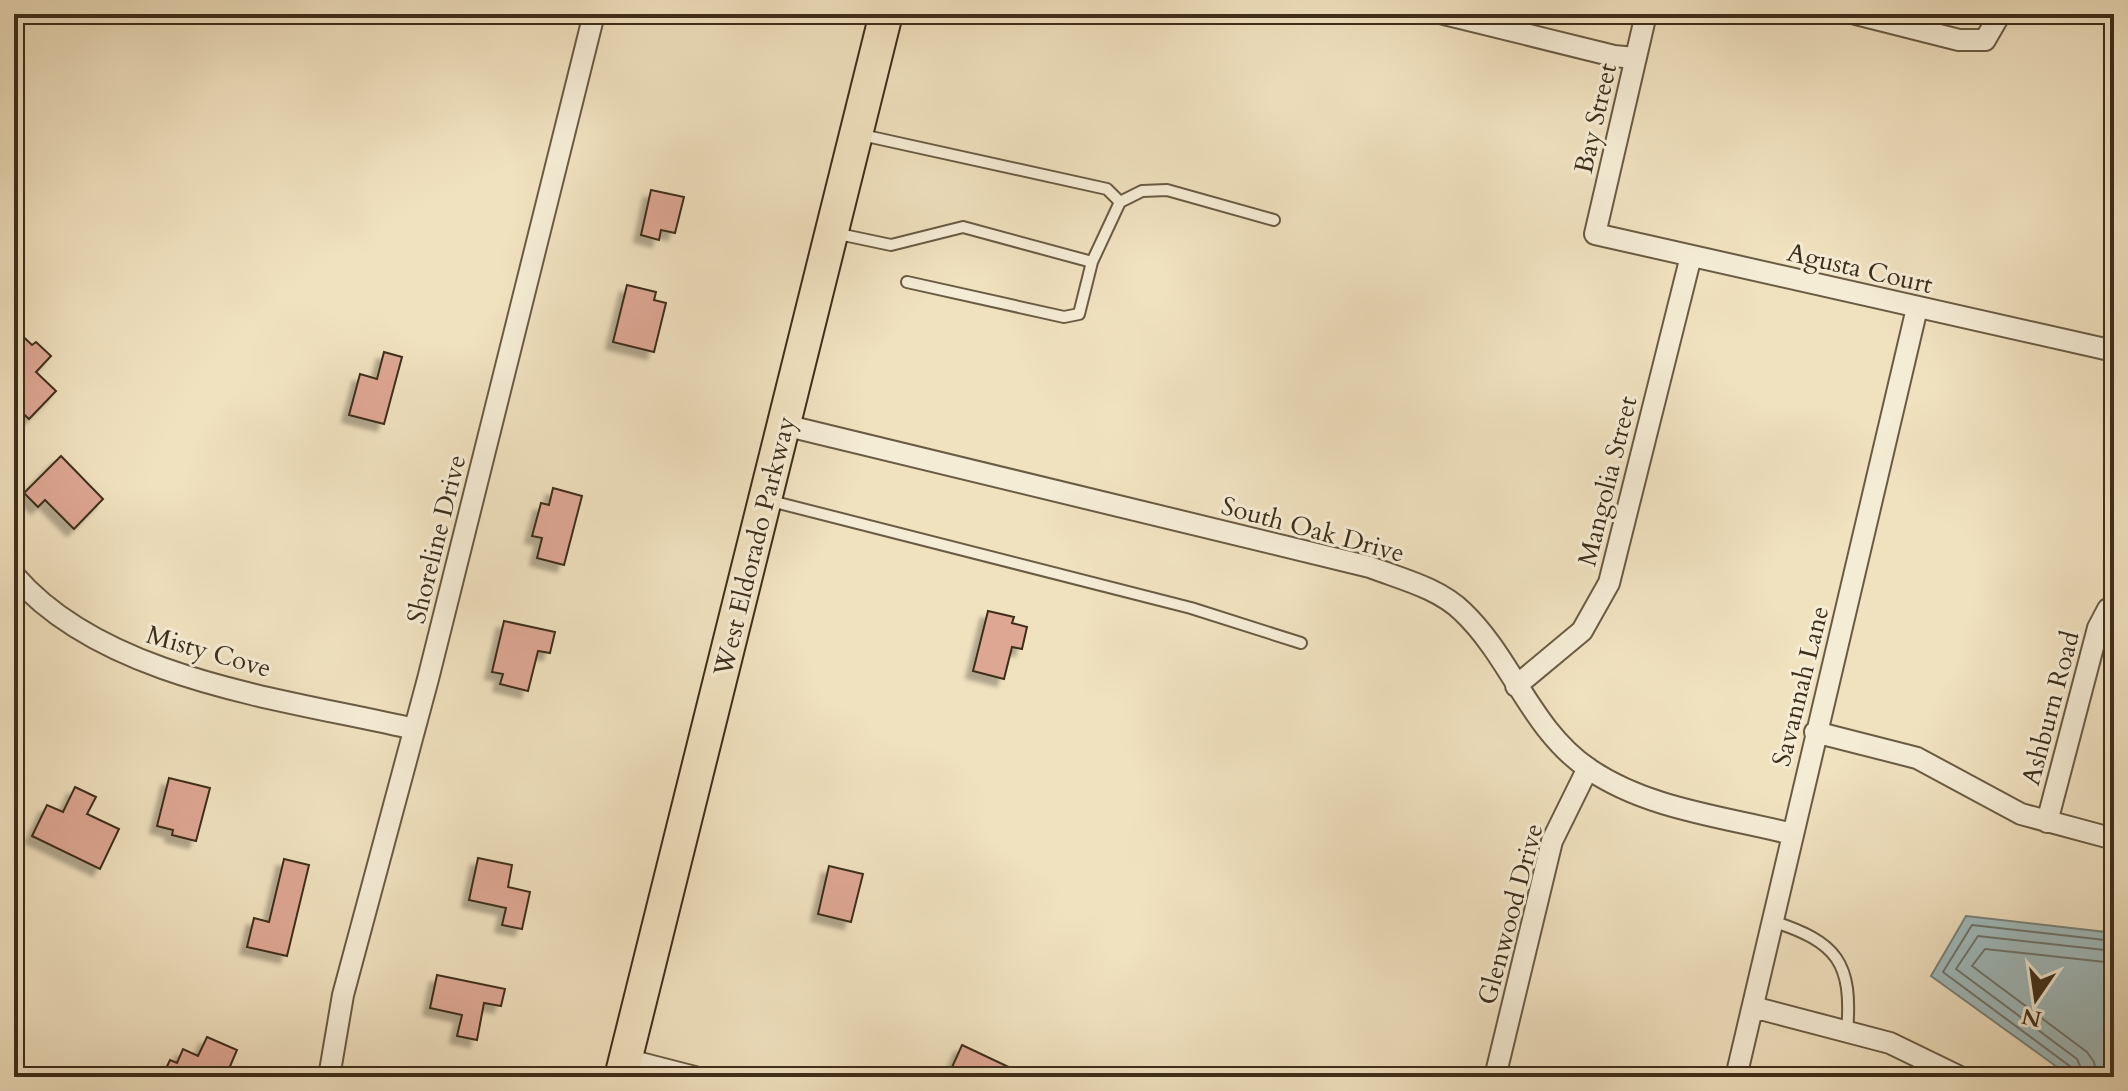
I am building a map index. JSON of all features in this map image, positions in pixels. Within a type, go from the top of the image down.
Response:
[{"type":"main road","name":"West Eldorado Parkway","points":[[623,1068],[886,14]]},
{"type":"street","name":"Shoreline Drive","points":[[329,1077],[343,995],[414,729],[594,14]]},
{"type":"street","points":[[1444,14],[1614,56],[1635,58]]},
{"type":"street","name":"Bay Street","points":[[1595,234],[1646,14]]},
{"type":"street","points":[[1856,14],[1959,40],[1985,40],[2000,14]]},
{"type":"street","name":"Agusta Court","points":[[1595,234],[2114,351]]},
{"type":"street","name":"Mangolia Street","points":[[1516,686],[1582,631],[1609,583],[1691,256]]},
{"type":"street","name":"Savannah Lane","points":[[1736,1077],[1917,308]]},
{"type":"street","name":"South Oak Drive","points":[[784,425],[1370,567],[1424,587],[1462,610],[1484,636],[1538,720],[1588,768],[1638,796],[1792,834]]},
{"type":"street","name":"Misty Cove","points":[[14,575],[36,599],[103,645],[176,674],[414,729]]},
{"type":"street","name":"Ashburn Road","points":[[2047,822],[2098,628],[2111,609]]},
{"type":"street","points":[[1815,732],[1917,758],[2021,814],[2114,839]]},
{"type":"street","name":"Glenwood Drive","points":[[1495,1077],[1552,841],[1588,768]]},
{"type":"street","points":[[1753,1007],[1890,1043],[1960,1077]]},
{"type":"street","points":[[623,1068],[695,1077]]},
{"type":"lane","points":[[857,134],[1107,189],[1120,202]]},
{"type":"lane","points":[[907,282],[1064,317],[1079,314],[1092,262],[1120,202],[1142,191],[1167,190],[1274,220]]},
{"type":"lane","points":[[832,233],[891,245],[963,227],[1092,262]]},
{"type":"lane","points":[[765,500],[1191,608],[1301,643]]},
{"type":"lane","points":[[1772,921],[1807,932],[1827,945],[1845,973],[1849,1005],[1847,1032]]},
{"type":"water","points":[[1966,916],[2114,933],[2114,1077],[2071,1077],[1931,976]]},
{"type":"building","points":[[651,190],[684,197],[675,233],[661,230],[659,240],[641,235]]},
{"type":"building","points":[[627,285],[656,292],[654,300],[666,303],[654,352],[613,342]]},
{"type":"building","points":[[14,328],[32,345],[36,342],[51,356],[36,372],[56,391],[29,419],[14,405]]},
{"type":"building","points":[[384,352],[402,357],[384,424],[349,415],[360,374],[377,379]]},
{"type":"building","points":[[61,456],[103,499],[74,529],[45,500],[38,507],[24,493]]},
{"type":"building","points":[[553,488],[582,496],[564,565],[537,558],[542,538],[532,536],[541,503],[549,505]]},
{"type":"building","points":[[988,611],[1014,617],[1012,623],[1027,627],[1022,649],[1012,647],[1004,679],[973,671]]},
{"type":"building","points":[[504,621],[555,632],[550,653],[538,651],[528,691],[500,684],[503,674],[492,672]]},
{"type":"building","points":[[169,778],[210,788],[196,841],[172,835],[173,830],[157,826]]},
{"type":"building","points":[[75,787],[96,797],[87,814],[119,829],[100,869],[32,836],[47,805],[63,812]]},
{"type":"building","points":[[478,858],[512,865],[508,887],[530,892],[522,929],[502,925],[506,908],[469,900]]},
{"type":"building","points":[[284,859],[309,865],[287,956],[247,947],[254,918],[269,922]]},
{"type":"building","points":[[829,866],[863,874],[851,922],[818,914]]},
{"type":"building","points":[[437,975],[505,989],[501,1006],[484,1003],[477,1040],[457,1036],[462,1015],[430,1008]]},
{"type":"building","points":[[207,1037],[237,1050],[228,1071],[235,1074],[234,1077],[162,1077],[170,1060],[177,1063],[183,1049],[198,1056]]},
{"type":"building","points":[[962,1045],[1015,1070],[1011,1077],[948,1076]]}]
